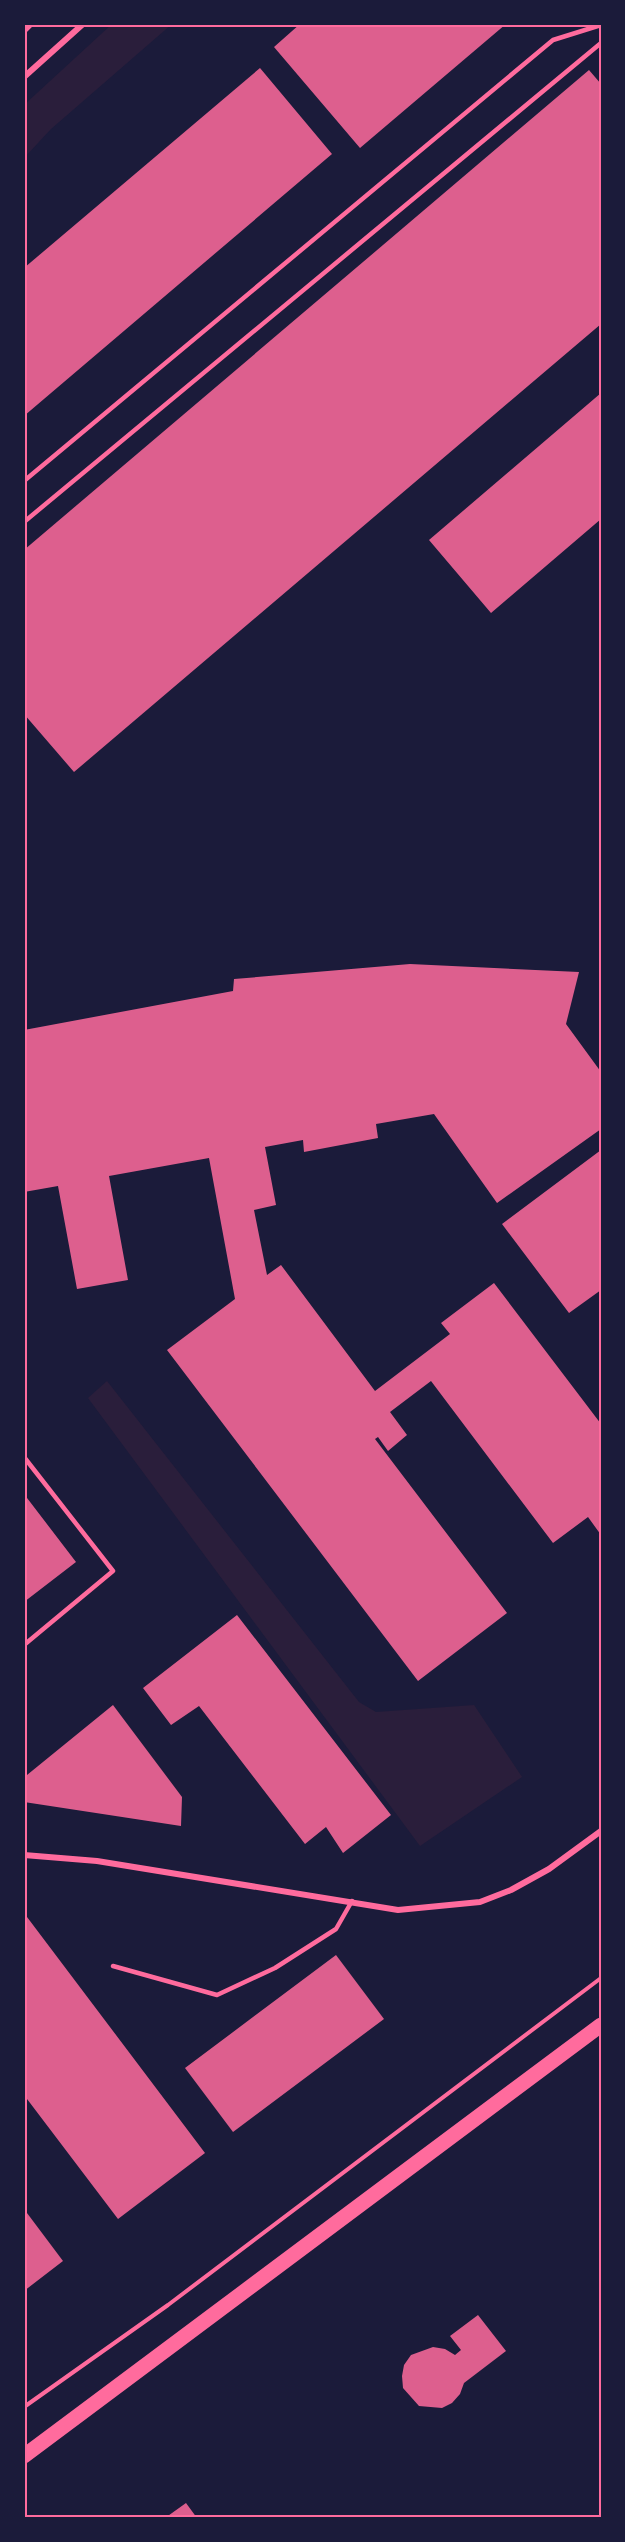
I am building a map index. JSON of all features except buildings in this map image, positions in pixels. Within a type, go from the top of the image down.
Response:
[{"type":"main road","points":[[24,2456],[601,2025]]},
{"type":"street","points":[[24,76],[83,24]]},
{"type":"street","points":[[24,1855],[97,1861],[398,1910],[480,1902],[511,1890],[549,1869],[601,1831]]},
{"type":"lane","points":[[24,481],[553,40],[601,25]]},
{"type":"lane","points":[[24,522],[601,43]]},
{"type":"lane","points":[[24,1457],[113,1571],[24,1645]]},
{"type":"lane","points":[[113,1966],[217,1995],[275,1968],[336,1929],[353,1901]]},
{"type":"path","points":[[24,32],[32,24]]},
{"type":"path","points":[[24,2407],[168,2305],[601,1978]]},
{"type":"shaded area","points":[[112,24],[172,24],[51,129],[24,158],[24,105]]},
{"type":"shaded area","points":[[107,1381],[359,1702],[376,1712],[474,1705],[522,1777],[420,1846],[88,1398]]}]
